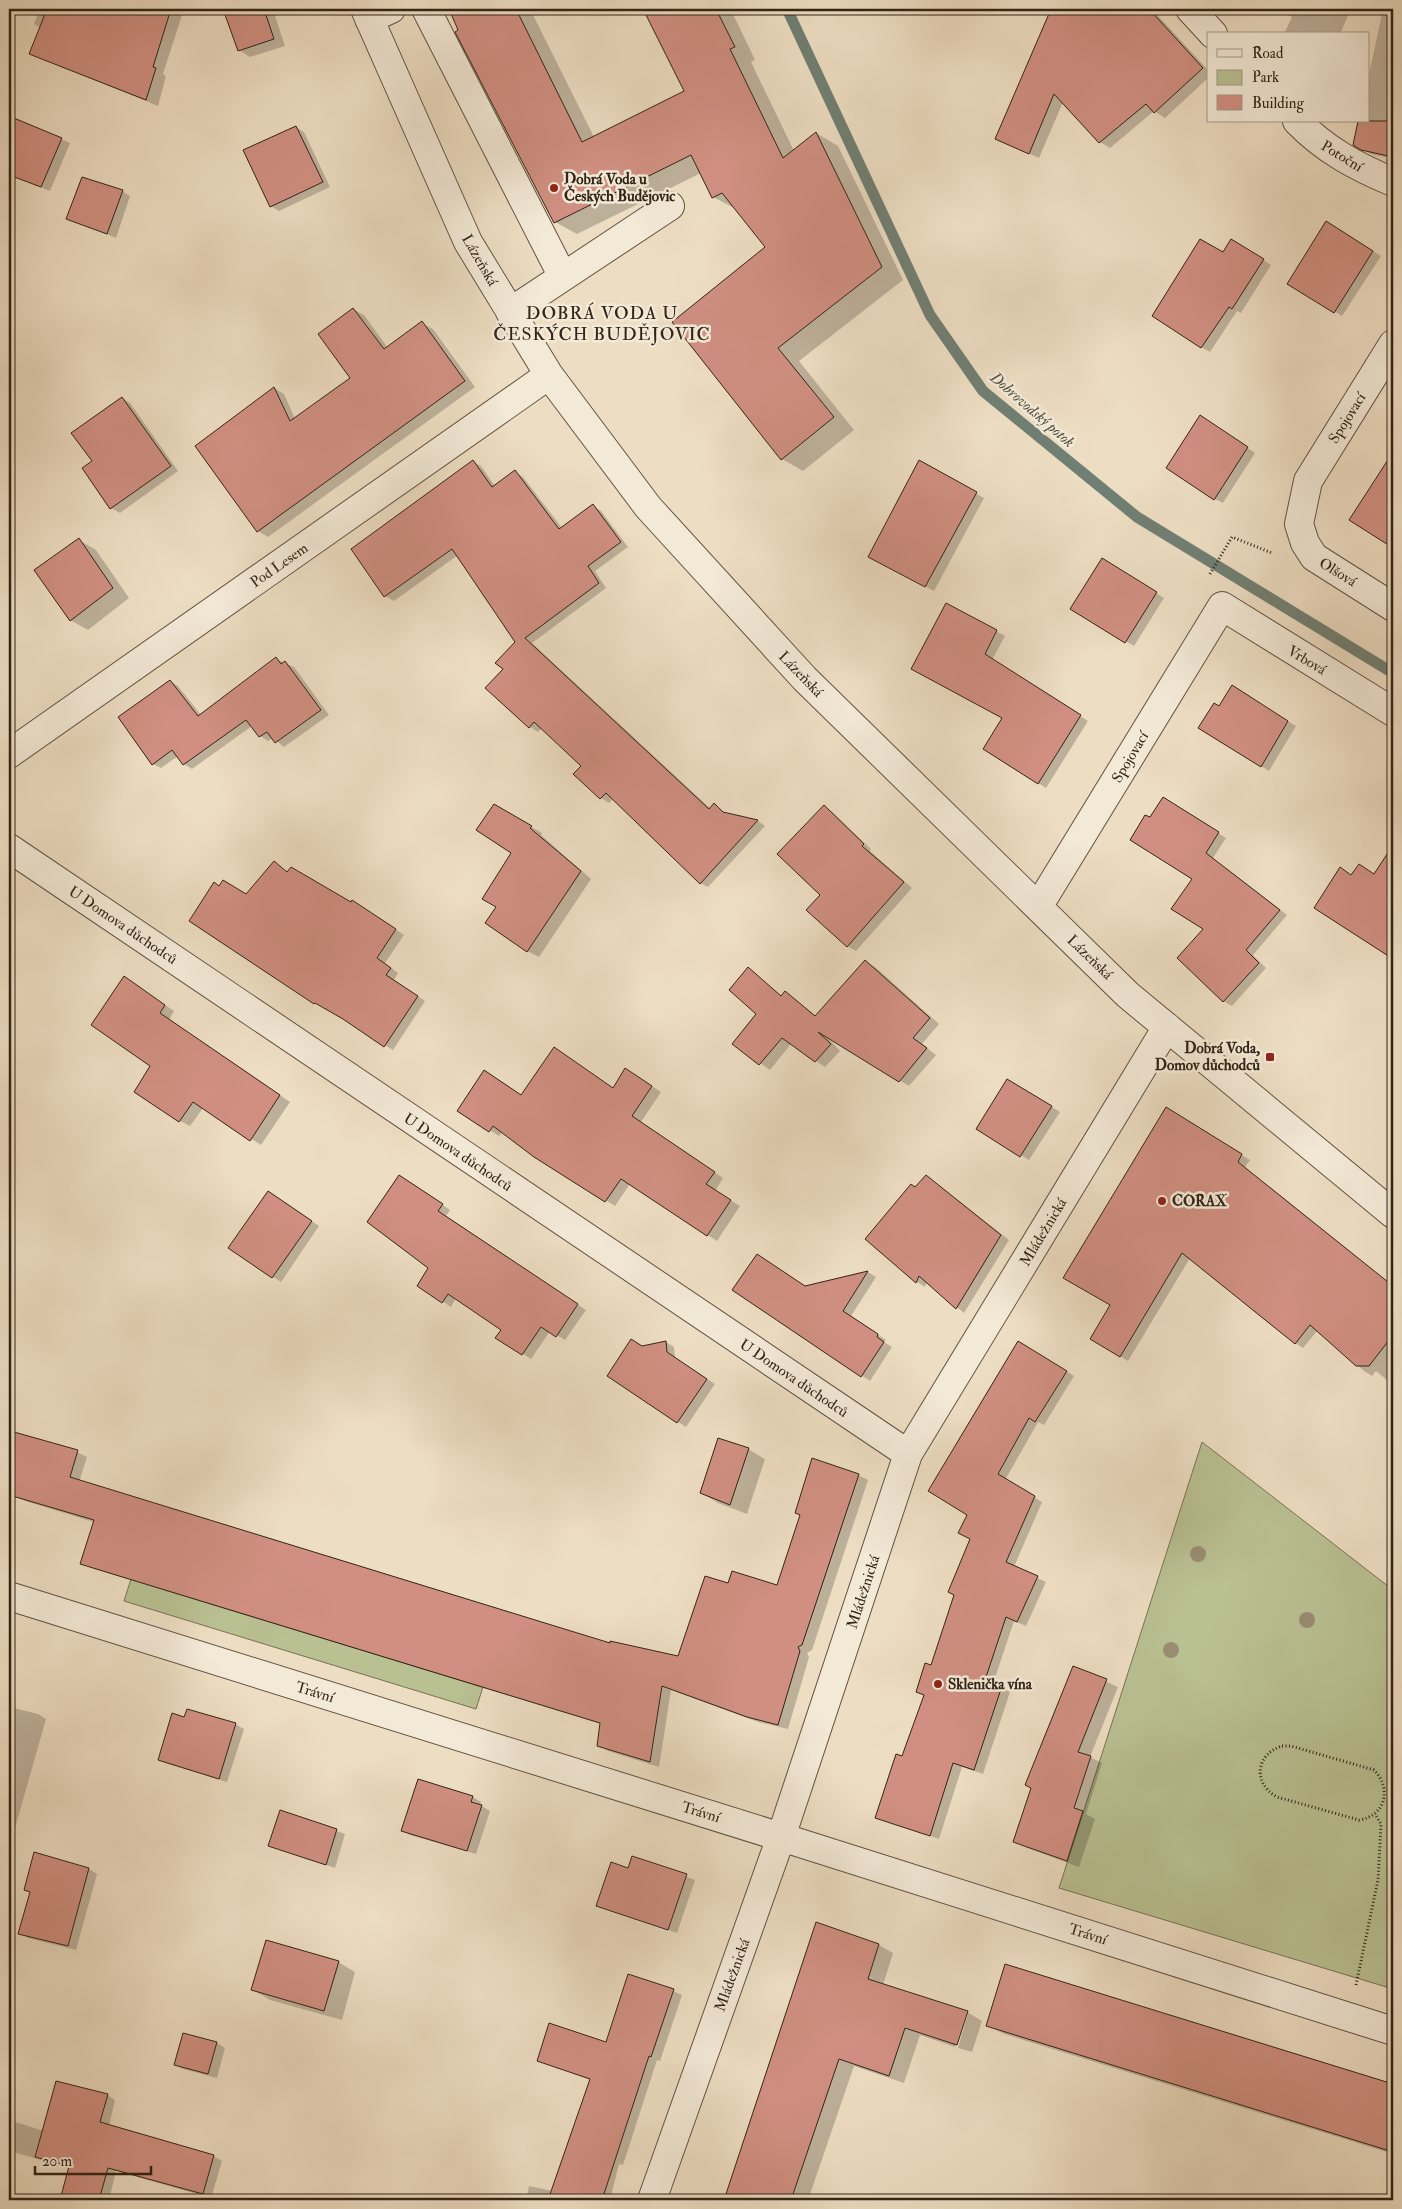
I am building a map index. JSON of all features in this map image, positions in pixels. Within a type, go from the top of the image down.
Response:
[{"type":"street","points":[[426,9],[563,277]]},
{"type":"street","points":[[1190,9],[1212,32]]},
{"type":"street","name":"Lázeňská","points":[[375,12],[468,242],[549,375],[648,507],[798,672],[1128,995],[1393,1214]]},
{"type":"street","name":"Potoční","points":[[1299,122],[1316,140],[1355,166],[1393,182]]},
{"type":"street","points":[[510,312],[670,206]]},
{"type":"street","name":"Spojovací","points":[[1302,534],[1308,481],[1393,344]]},
{"type":"street","name":"Pod Lesem","points":[[9,754],[549,375]]},
{"type":"street","name":"Olšová","points":[[1302,534],[1314,557],[1393,606]]},
{"type":"street","name":"Spojovací","points":[[1038,907],[1222,606]]},
{"type":"street","name":"Vrbová","points":[[1222,606],[1393,712]]},
{"type":"street","name":"U Domova důchodců","points":[[9,848],[908,1454]]},
{"type":"street","name":"Mládežnická","points":[[652,2200],[781,1837],[908,1454],[1167,1027]]},
{"type":"street","name":"Trávní","points":[[9,1596],[781,1837],[1393,2031]]},
{"type":"path","points":[[1209,575],[1232,537],[1280,556],[1302,534]]},
{"type":"path","points":[[1291,1746],[1374,1770],[1384,1783],[1385,1792],[1384,1800],[1375,1814],[1359,1820],[1277,1797],[1269,1793],[1260,1778],[1262,1760],[1274,1748],[1291,1746]]},
{"type":"path","points":[[1357,1980],[1378,1880],[1380,1824],[1375,1814]]},
{"type":"green space","points":[[1202,1442],[1393,1590],[1393,1989],[1059,1888]]},
{"type":"green space","points":[[131,1579],[483,1687],[476,1709],[124,1601]]},
{"type":"building","points":[[47,9],[171,9],[153,67],[156,68],[146,100],[29,54]]},
{"type":"building","points":[[223,9],[264,9],[274,39],[238,51]]},
{"type":"building","points":[[449,9],[516,9],[582,142],[684,91],[643,9],[716,9],[735,47],[730,49],[783,158],[816,132],[882,267],[778,348],[834,417],[781,460],[672,322],[765,247],[722,193],[712,198],[691,155],[554,223],[455,32],[458,30]]},
{"type":"building","points":[[1051,9],[1149,9],[1203,68],[1154,113],[1146,104],[1099,143],[1054,94],[1029,154],[995,139]]},
{"type":"building","points":[[9,116],[62,138],[41,187],[9,175]]},
{"type":"building","points":[[1393,121],[1393,157],[1361,150],[1353,145],[1358,122]]},
{"type":"building","points":[[296,126],[323,182],[270,207],[243,150]]},
{"type":"building","points":[[82,177],[123,190],[107,234],[66,219]]},
{"type":"building","points":[[1326,221],[1373,251],[1334,313],[1287,284]]},
{"type":"building","points":[[1200,239],[1223,252],[1231,239],[1264,259],[1232,309],[1229,307],[1201,348],[1152,316]]},
{"type":"building","points":[[353,308],[384,349],[422,321],[465,381],[257,532],[195,446],[274,387],[290,421],[350,378],[318,334]]},
{"type":"building","points":[[122,397],[171,466],[110,509],[82,468],[92,461],[71,433]]},
{"type":"building","points":[[1200,415],[1248,447],[1214,500],[1166,468]]},
{"type":"building","points":[[1393,452],[1393,548],[1349,520]]},
{"type":"building","points":[[473,460],[492,487],[515,470],[559,529],[593,504],[621,542],[588,566],[599,583],[525,638],[709,809],[714,803],[723,812],[758,820],[700,884],[606,793],[600,799],[573,774],[581,766],[534,722],[529,728],[485,688],[503,669],[495,663],[515,642],[452,549],[384,597],[351,549]]},
{"type":"building","points":[[919,460],[977,492],[925,587],[868,557]]},
{"type":"building","points":[[79,538],[113,588],[70,621],[34,570]]},
{"type":"building","points":[[1102,558],[1157,592],[1125,643],[1070,609]]},
{"type":"building","points":[[946,603],[997,630],[985,654],[1081,715],[1038,784],[983,749],[1002,718],[911,669]]},
{"type":"building","points":[[276,657],[281,664],[285,661],[321,710],[275,743],[267,732],[259,737],[246,720],[183,765],[172,750],[152,765],[118,717],[170,680],[198,716]]},
{"type":"building","points":[[1232,685],[1288,721],[1261,767],[1198,728],[1214,703],[1219,706]]},
{"type":"building","points":[[1163,797],[1219,832],[1206,853],[1280,910],[1246,950],[1259,963],[1223,1002],[1177,958],[1203,929],[1171,909],[1192,879],[1130,840],[1145,815],[1150,817]]},
{"type":"building","points":[[494,804],[532,826],[530,828],[581,871],[527,952],[485,923],[496,907],[482,899],[511,853],[476,830]]},
{"type":"building","points":[[824,805],[864,844],[862,846],[904,882],[847,947],[806,910],[820,895],[777,854]]},
{"type":"building","points":[[1393,845],[1393,959],[1314,908],[1340,867],[1351,875],[1359,864],[1374,874]]},
{"type":"building","points":[[274,861],[287,872],[291,867],[351,902],[352,900],[396,929],[377,958],[391,968],[386,975],[418,996],[384,1047],[343,1019],[314,1004],[189,921],[214,882],[219,886],[223,880],[246,894]]},
{"type":"building","points":[[865,960],[930,1018],[913,1038],[927,1048],[899,1082],[818,1032],[831,1044],[815,1062],[782,1038],[759,1065],[732,1044],[756,1014],[729,990],[748,967],[781,996],[785,991],[815,1016]]},
{"type":"building","points":[[124,976],[165,1005],[160,1013],[280,1095],[250,1141],[193,1102],[179,1122],[134,1092],[150,1066],[91,1025]]},
{"type":"building","points":[[554,1047],[613,1088],[625,1068],[652,1086],[632,1116],[715,1172],[706,1184],[731,1200],[707,1236],[621,1179],[605,1202],[534,1157],[493,1126],[489,1132],[457,1111],[484,1070],[521,1095]]},
{"type":"building","points":[[1007,1079],[1052,1106],[1020,1157],[976,1129]]},
{"type":"building","points":[[1166,1107],[1242,1154],[1238,1162],[1393,1286],[1393,1335],[1369,1366],[1356,1366],[1310,1325],[1295,1344],[1182,1253],[1120,1357],[1090,1339],[1110,1305],[1063,1278]]},
{"type":"building","points":[[399,1175],[443,1204],[438,1211],[578,1304],[556,1337],[541,1327],[522,1355],[495,1338],[501,1330],[448,1294],[442,1303],[417,1286],[428,1268],[367,1222]]},
{"type":"building","points":[[926,1175],[1001,1235],[956,1309],[919,1276],[916,1283],[865,1239],[911,1184],[915,1187]]},
{"type":"building","points":[[268,1191],[312,1221],[272,1278],[228,1248]]},
{"type":"building","points":[[757,1254],[805,1286],[868,1271],[843,1311],[878,1334],[877,1337],[884,1342],[861,1377],[732,1290]]},
{"type":"building","points":[[631,1339],[642,1346],[666,1341],[667,1352],[707,1379],[677,1423],[607,1376]]},
{"type":"building","points":[[1018,1341],[1067,1371],[1035,1422],[1029,1418],[998,1474],[1035,1496],[1006,1562],[1038,1576],[1017,1622],[1006,1617],[985,1680],[1002,1686],[974,1770],[953,1763],[930,1836],[875,1818],[896,1754],[902,1756],[924,1695],[916,1692],[925,1663],[931,1665],[954,1595],[948,1592],[970,1539],[958,1533],[967,1515],[928,1491]]},
{"type":"building","points":[[14,1432],[78,1450],[70,1477],[610,1643],[610,1641],[678,1656],[705,1576],[728,1583],[732,1571],[777,1585],[800,1515],[795,1513],[812,1458],[859,1474],[802,1645],[798,1647],[800,1651],[778,1725],[747,1717],[662,1686],[650,1762],[597,1746],[600,1723],[80,1564],[94,1520],[9,1495],[9,1448]]},
{"type":"building","points":[[718,1438],[749,1448],[730,1505],[700,1493]]},
{"type":"building","points":[[1073,1666],[1107,1679],[1078,1752],[1091,1756],[1074,1808],[1083,1811],[1067,1861],[1013,1842],[1031,1788],[1025,1785]]},
{"type":"building","points":[[187,1709],[236,1723],[219,1779],[158,1760],[172,1713],[184,1717]]},
{"type":"building","points":[[418,1779],[473,1796],[471,1802],[482,1805],[467,1851],[401,1831]]},
{"type":"building","points":[[280,1810],[337,1829],[326,1865],[268,1846]]},
{"type":"building","points":[[34,1852],[89,1868],[68,1946],[18,1934],[30,1892],[24,1890]]},
{"type":"building","points":[[632,1856],[687,1874],[668,1930],[596,1906],[611,1862],[628,1868]]},
{"type":"building","points":[[816,1922],[879,1944],[868,1979],[968,2011],[957,2045],[905,2028],[889,2076],[839,2059],[791,2200],[724,2200]]},
{"type":"building","points":[[266,1940],[339,1961],[324,2011],[251,1990]]},
{"type":"building","points":[[1005,1964],[1393,2084],[1393,2152],[986,2026]]},
{"type":"building","points":[[628,1974],[674,1989],[651,2057],[649,2056],[602,2200],[548,2200],[590,2079],[537,2061],[549,2023],[606,2042]]},
{"type":"building","points":[[183,2033],[217,2042],[208,2074],[174,2065]]},
{"type":"building","points":[[56,2081],[108,2094],[100,2122],[214,2155],[203,2194],[108,2168],[99,2200],[60,2200],[69,2166],[35,2157]]},
{"type":"waterway","name":"Dobrovodský potok","points":[[787,9],[930,315],[983,391],[1137,517],[1393,673]]},
{"type":"place","name":"Dobrá Voda u Českých Budějovic","points":[[554,188]]},
{"type":"place","name":"Dobrá Voda, Domov důchodců","points":[[1270,1057]]},
{"type":"place","name":"CORAX","points":[[1162,1201]]},
{"type":"place","name":"Sklenička vína","points":[[938,1684]]},
{"type":"district","name":"DOBRÁ VODA U ČESKÝCH BUDĚJOVIC","points":[[602,323]]}]
